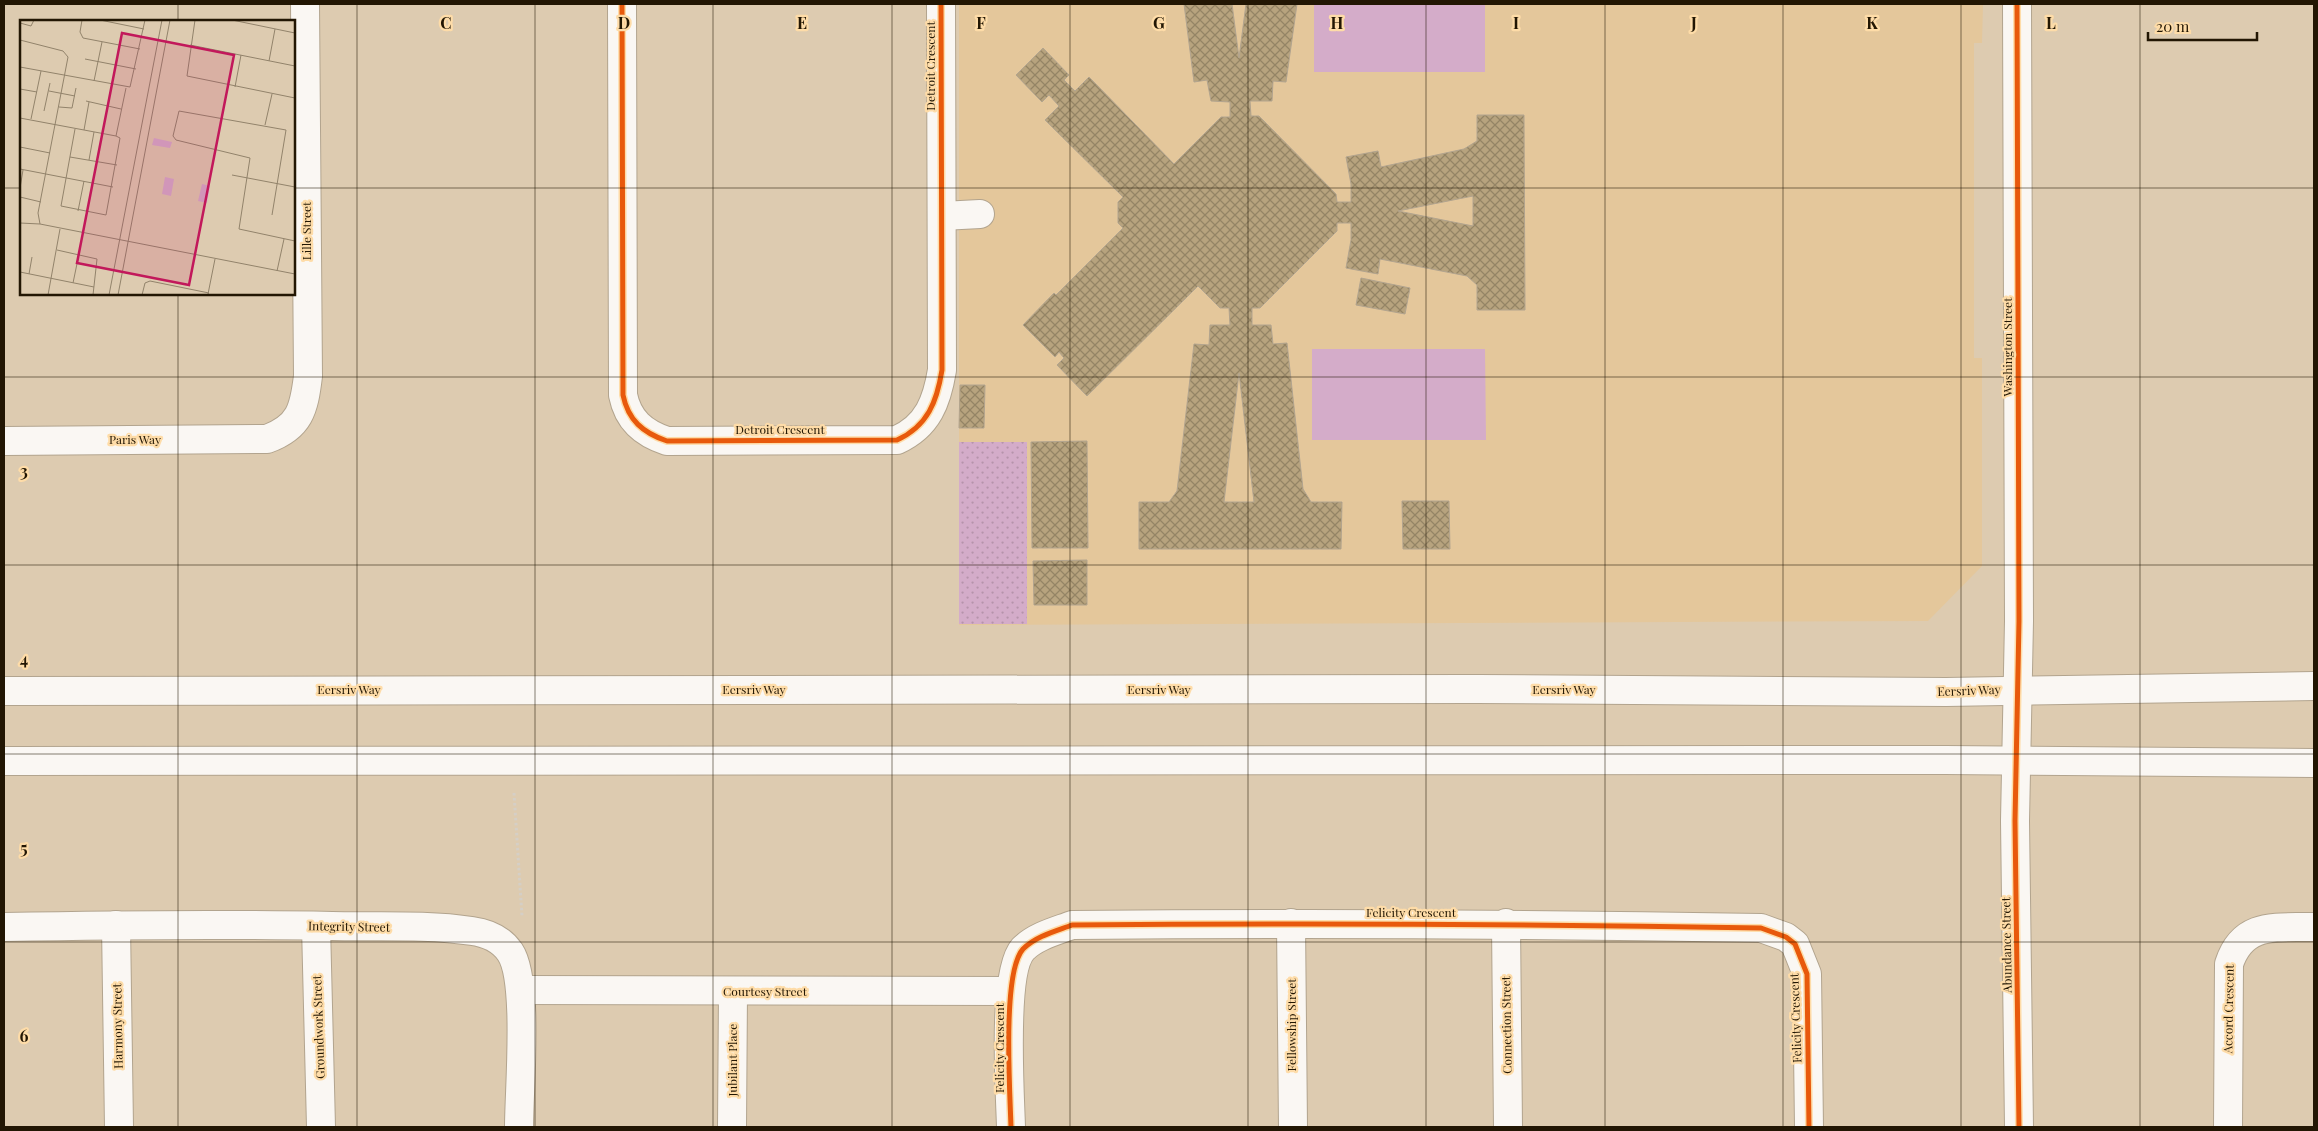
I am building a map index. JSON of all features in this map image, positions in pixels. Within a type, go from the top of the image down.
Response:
[{"type":"street","name":"Lille Street","points":[[267,439],[289,429],[296,420],[304,400],[308,376],[304,4]]},
{"type":"street","name":"Detroit Crescent","points":[[622,4],[623,395],[628,413],[644,430],[655,437],[667,441],[897,440],[910,434],[929,414],[935,401],[942,370],[941,4]]},
{"type":"street","name":"Washington Street","points":[[2016,4],[2019,611],[2017,762]]},
{"type":"street","points":[[942,216],[980,214]]},
{"type":"street","name":"Paris Way","points":[[4,441],[267,439]]},
{"type":"street","name":"Eersriv Way","points":[[4,690],[1487,690],[1946,692],[2314,686]]},
{"type":"street","points":[[4,761],[1946,760],[2314,763]]},
{"type":"street","name":"Abundance Street","points":[[2017,762],[2015,821],[2019,1127]]},
{"type":"street","name":"Felicity Crescent","points":[[1011,1127],[1010,991],[1014,966],[1023,949],[1040,937],[1072,925],[1291,923],[1761,928],[1786,937],[1795,944],[1807,974],[1809,1127]]},
{"type":"street","name":"Fellowship Street","points":[[1291,923],[1293,1127]]},
{"type":"street","name":"Connection Street","points":[[1506,924],[1508,1127]]},
{"type":"street","name":"Harmony Street","points":[[116,925],[119,1127]]},
{"type":"street","name":"Integrity Street","points":[[4,926],[316,926],[472,931],[489,935],[499,940],[517,964],[521,990],[519,1127]]},
{"type":"street","name":"Groundwork Street","points":[[316,926],[321,1127]]},
{"type":"street","name":"Accord Crescent","points":[[2228,1127],[2228,964],[2232,953],[2245,936],[2263,929],[2314,927]]},
{"type":"street","name":"Courtesy Street","points":[[521,990],[733,992],[1010,991]]},
{"type":"street","name":"Jubilant Place","points":[[732,1127],[733,992]]},
{"type":"path","points":[[509,951],[523,930],[514,791]]},
{"type":"shaded area","points":[[959,4],[1983,4],[1982,43],[1974,43],[1974,358],[1982,358],[1982,566],[1928,621],[959,625]]},
{"type":"shaded area","points":[[1314,4],[1485,4],[1485,72],[1314,72]]},
{"type":"shaded area","points":[[1312,349],[1485,349],[1486,440],[1312,440]]},
{"type":"shaded area","points":[[959,442],[1027,442],[1027,624],[959,624]]},
{"type":"building","points":[[1184,4],[1232,4],[1239,58],[1246,4],[1297,4],[1286,82],[1273,81],[1272,101],[1250,101],[1251,116],[1259,116],[1336,194],[1337,202],[1351,202],[1351,184],[1346,157],[1378,151],[1381,167],[1464,149],[1477,141],[1477,115],[1524,115],[1525,310],[1477,310],[1477,285],[1467,276],[1380,259],[1378,274],[1346,268],[1351,240],[1351,223],[1337,223],[1337,231],[1260,308],[1252,308],[1252,325],[1271,325],[1273,344],[1287,343],[1303,489],[1311,502],[1342,502],[1341,549],[1139,549],[1139,502],[1169,502],[1177,491],[1194,344],[1209,345],[1210,325],[1230,325],[1229,308],[1220,308],[1198,286],[1087,396],[1057,365],[1064,358],[1059,352],[1055,357],[1023,325],[1123,228],[1118,223],[1118,202],[1123,197],[1045,120],[1059,106],[1049,95],[1042,102],[1016,75],[1043,48],[1069,75],[1064,80],[1075,91],[1089,77],[1174,164],[1221,117],[1230,117],[1230,102],[1211,101],[1207,80],[1194,82]],"holes":[[[1473,196],[1473,226],[1398,211]],[[1239,373],[1254,502],[1224,502]]]},
{"type":"building","points":[[1361,278],[1410,288],[1405,314],[1356,305]]},
{"type":"building","points":[[960,385],[985,385],[984,428],[959,428]]},
{"type":"building","points":[[1087,441],[1088,548],[1032,548],[1031,442]]},
{"type":"building","points":[[1402,501],[1449,501],[1450,549],[1403,549]]},
{"type":"building","points":[[1087,560],[1087,605],[1034,605],[1033,561]]},
{"type":"cycle path","points":[[622,4],[623,395],[629,412],[638,424],[644,430],[667,441],[897,440],[908,434],[924,420],[934,402],[942,370],[941,4]]},
{"type":"cycle path","points":[[2017,4],[2019,621],[2015,821],[2019,1127]]},
{"type":"cycle path","points":[[1011,1127],[1009,1034],[1012,982],[1016,962],[1028,944],[1046,934],[1072,925],[1330,924],[1761,928],[1786,937],[1795,944],[1807,974],[1809,1127]]}]
